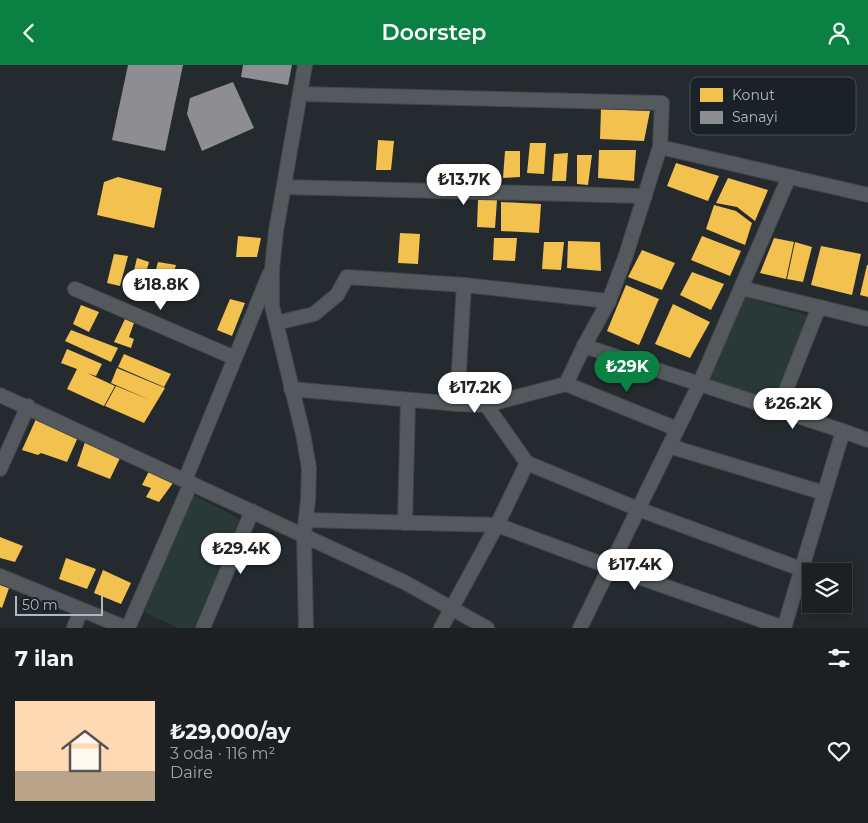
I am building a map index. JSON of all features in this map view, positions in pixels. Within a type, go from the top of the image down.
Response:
[{"type":"street","points":[[305,65],[272,269],[272,305],[303,434],[309,469],[304,535],[306,628]]},
{"type":"street","points":[[300,94],[662,103],[660,147],[626,255],[609,301],[566,384]]},
{"type":"street","points":[[660,147],[868,195]]},
{"type":"street","points":[[585,627],[610,567],[699,385],[789,177]]},
{"type":"street","points":[[284,187],[645,196]]},
{"type":"street","points":[[0,576],[127,628],[188,481],[235,358],[272,269]]},
{"type":"street","points":[[276,323],[314,314],[337,295],[347,277],[464,285],[609,301]]},
{"type":"street","points":[[457,404],[464,285]]},
{"type":"street","points":[[741,288],[868,319]]},
{"type":"street","points":[[75,289],[235,358]]},
{"type":"street","points":[[778,410],[819,307]]},
{"type":"street","points":[[584,346],[868,440]]},
{"type":"street","points":[[291,389],[486,405],[566,384],[677,429]]},
{"type":"street","points":[[0,395],[404,582],[487,628]]},
{"type":"street","points":[[405,523],[408,400]]},
{"type":"street","points":[[486,405],[527,463],[638,509],[801,569]]},
{"type":"street","points":[[0,469],[28,407]]},
{"type":"street","points":[[306,520],[497,525],[784,628],[842,431]]},
{"type":"street","points":[[669,446],[824,493]]},
{"type":"street","points":[[441,628],[497,525],[527,463]]},
{"type":"street","points":[[203,628],[252,511]]},
{"type":"street","points":[[74,628],[81,609]]},
{"type":"shaded area","points":[[745,297],[810,316],[772,401],[707,380]]},
{"type":"shaded area","points":[[193,495],[240,519],[194,628],[179,628],[144,612]]},
{"type":"building: Konut","points":[[601,109],[650,111],[644,141],[600,139]]},
{"type":"building: Konut","points":[[378,140],[394,141],[391,170],[376,170]]},
{"type":"building: Konut","points":[[530,143],[546,143],[544,174],[527,173]]},
{"type":"building: Konut","points":[[599,150],[636,150],[634,181],[598,178]]},
{"type":"building: Konut","points":[[505,151],[520,151],[520,177],[503,178]]},
{"type":"building: Konut","points":[[568,153],[566,181],[552,181],[554,154]]},
{"type":"building: Konut","points":[[577,155],[592,155],[588,185],[577,184]]},
{"type":"building: Konut","points":[[676,163],[719,176],[708,201],[667,186]]},
{"type":"building: Konut","points":[[118,177],[162,188],[154,228],[97,215],[104,182]]},
{"type":"building: Konut","points":[[728,178],[768,190],[755,221],[737,207],[716,203]]},
{"type":"building: Konut","points":[[478,200],[497,200],[495,228],[477,227]]},
{"type":"building: Konut","points":[[501,202],[541,204],[539,233],[501,231]]},
{"type":"building: Konut","points":[[714,205],[736,211],[752,223],[745,245],[706,229]]},
{"type":"building: Konut","points":[[400,233],[420,234],[418,264],[398,263]]},
{"type":"building: Konut","points":[[238,236],[261,238],[257,257],[236,257]]},
{"type":"building: Konut","points":[[702,236],[741,251],[730,276],[691,260]]},
{"type":"building: Konut","points":[[494,238],[517,238],[515,261],[493,260]]},
{"type":"building: Konut","points":[[774,238],[794,242],[786,279],[760,273]]},
{"type":"building: Konut","points":[[568,241],[600,242],[601,271],[567,268]]},
{"type":"building: Konut","points":[[544,242],[564,242],[561,270],[542,269]]},
{"type":"building: Konut","points":[[795,242],[812,247],[803,282],[787,279]]},
{"type":"building: Konut","points":[[821,246],[861,254],[852,295],[811,285]]},
{"type":"building: Konut","points":[[642,250],[675,263],[662,290],[628,277]]},
{"type":"building: Konut","points":[[114,254],[128,256],[120,286],[107,283]]},
{"type":"building: Konut","points":[[137,258],[149,262],[140,294],[129,291]]},
{"type":"building: Konut","points":[[158,262],[176,265],[165,304],[148,299]]},
{"type":"building: Konut","points":[[868,265],[868,297],[860,295]]},
{"type":"building: Konut","points":[[692,272],[724,284],[711,310],[680,295]]},
{"type":"building: Konut","points":[[626,285],[659,299],[639,345],[607,331]]},
{"type":"building: Konut","points":[[230,299],[245,303],[232,336],[217,330]]},
{"type":"building: Konut","points":[[673,304],[710,322],[690,358],[655,344]]},
{"type":"building: Konut","points":[[81,305],[99,312],[89,332],[73,324]]},
{"type":"building: Konut","points":[[125,319],[134,323],[129,337],[134,339],[131,348],[114,342]]},
{"type":"building: Konut","points":[[71,330],[118,348],[111,362],[65,341]]},
{"type":"building: Konut","points":[[67,349],[102,364],[96,376],[87,373],[115,386],[104,406],[67,389],[77,369],[61,363]]},
{"type":"building: Konut","points":[[124,354],[171,374],[164,387],[118,367]]},
{"type":"building: Konut","points":[[117,368],[165,388],[144,423],[105,406],[116,386],[150,400],[111,383]]},
{"type":"building: Konut","points":[[36,419],[78,437],[67,462],[41,453],[38,455],[22,450]]},
{"type":"building: Konut","points":[[85,442],[121,456],[110,479],[77,466]]},
{"type":"building: Konut","points":[[149,471],[173,483],[159,502],[146,497],[151,488],[142,485]]},
{"type":"building: Konut","points":[[0,537],[23,546],[15,562],[0,558]]},
{"type":"building: Konut","points":[[66,558],[96,569],[87,589],[59,579]]},
{"type":"building: Konut","points":[[103,570],[131,583],[121,604],[94,593]]},
{"type":"building: Konut","points":[[0,585],[9,588],[2,608],[0,607]]},
{"type":"building: Sanayi","points":[[128,65],[183,65],[165,151],[112,140]]},
{"type":"building: Sanayi","points":[[243,65],[292,65],[288,85],[241,77]]},
{"type":"building: Sanayi","points":[[233,82],[254,128],[202,151],[187,114],[190,98]]}]
